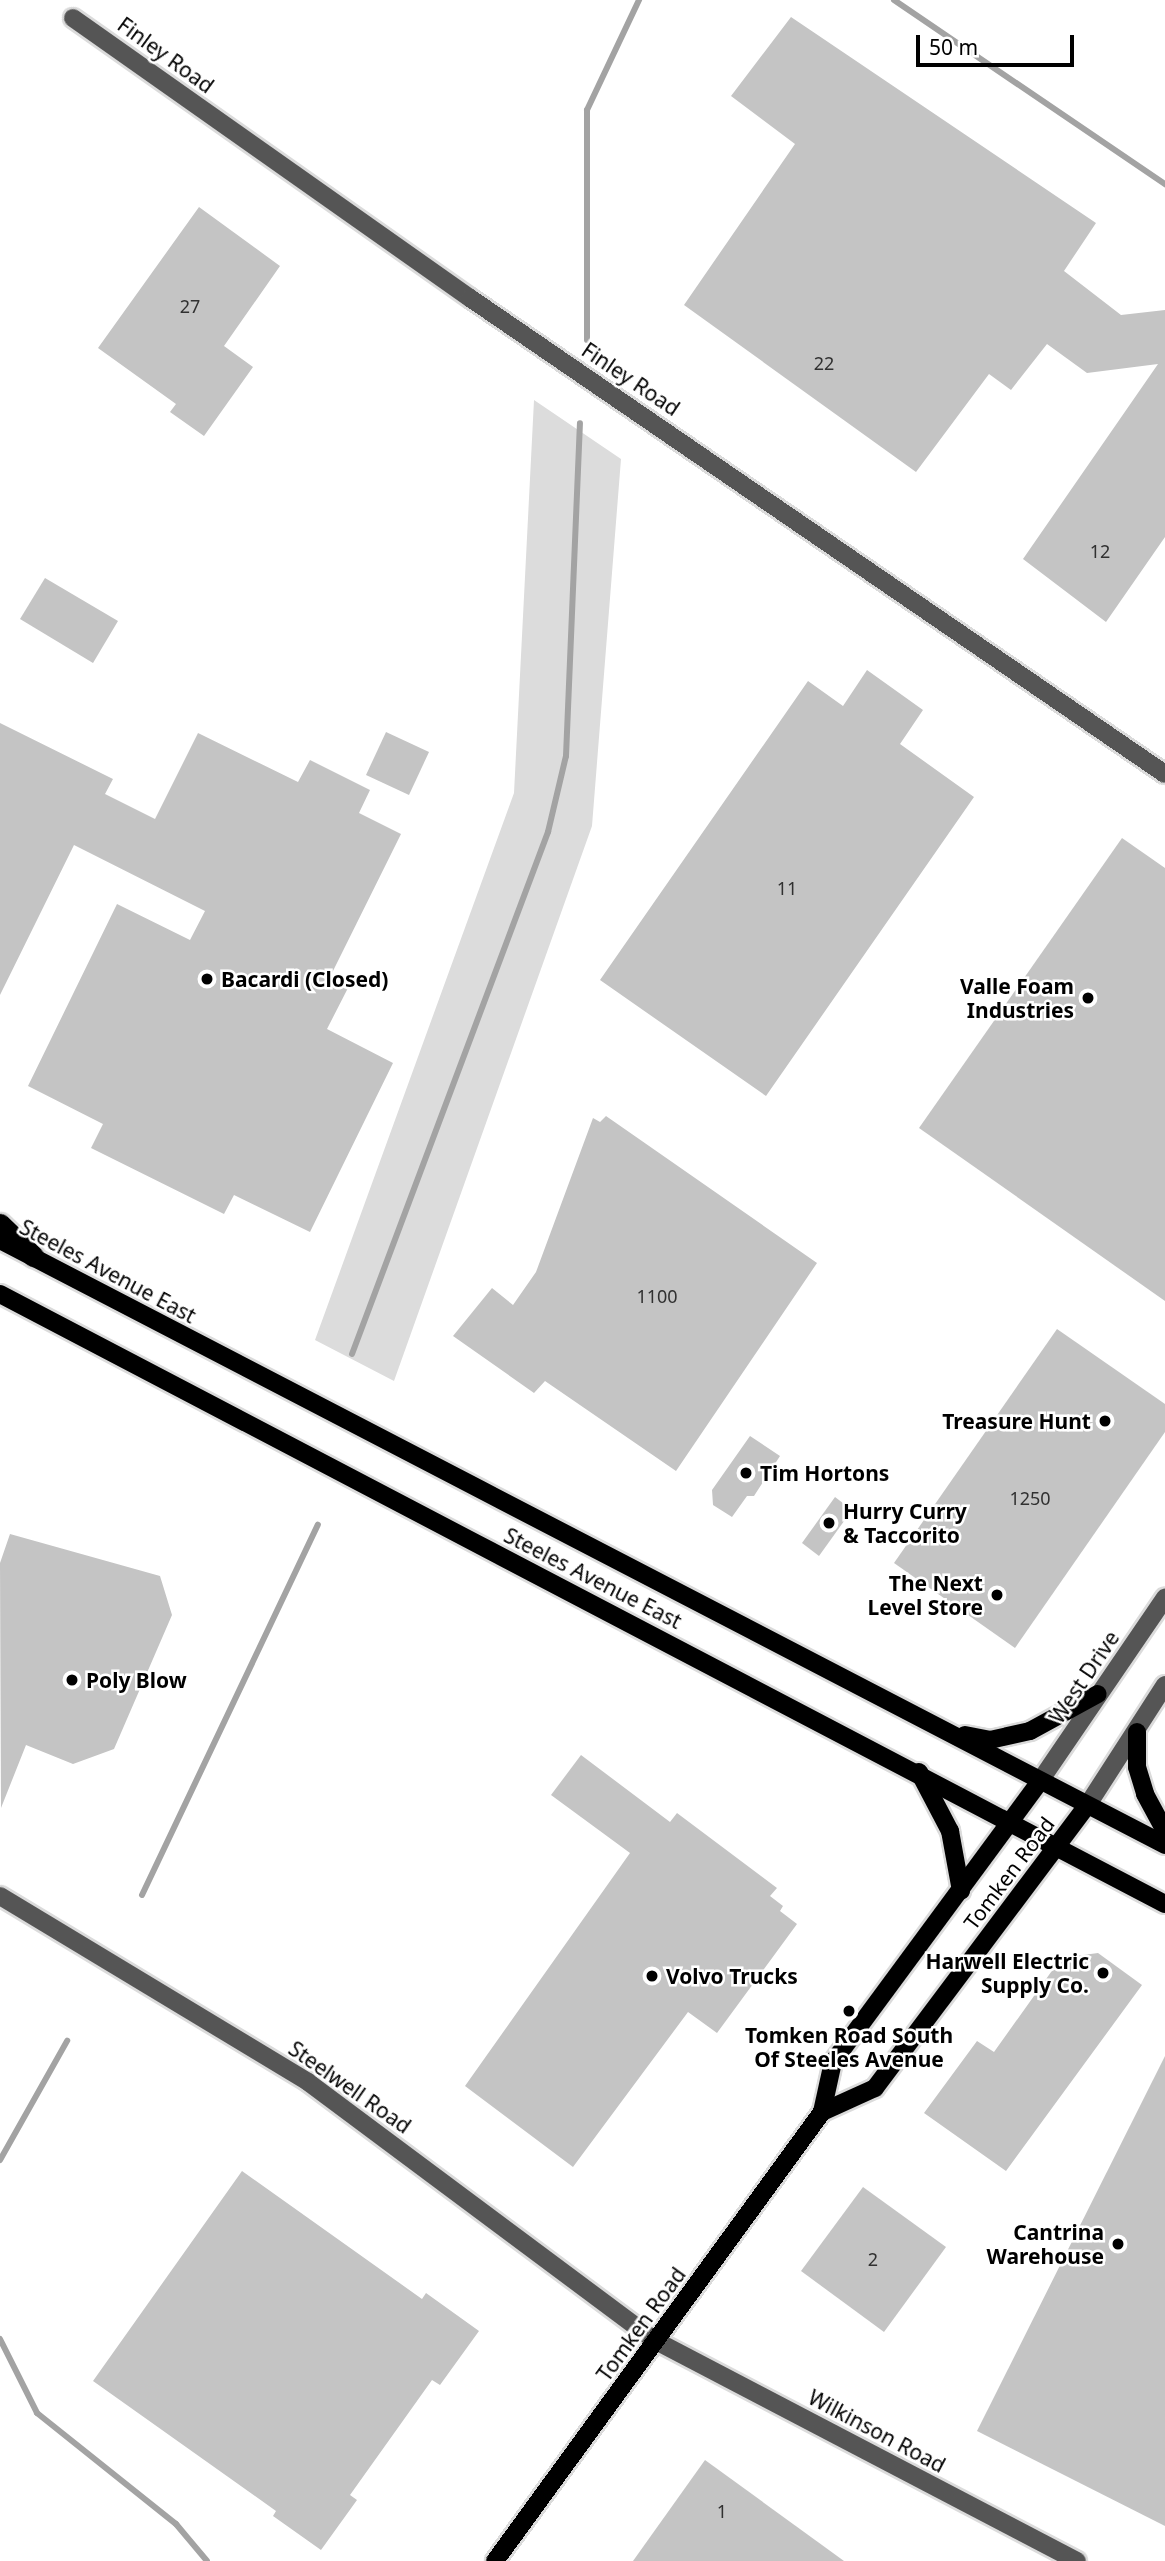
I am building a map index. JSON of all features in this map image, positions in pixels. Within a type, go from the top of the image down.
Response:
[{"type":"highway","points":[[0,1224],[33,1256]]},
{"type":"main road","name":"Steeles Avenue East","points":[[0,1240],[1165,1845]]},
{"type":"main road","name":"Steeles Avenue East","points":[[0,1294],[919,1772],[1165,1904]]},
{"type":"main road","points":[[940,1729],[990,1740],[1030,1731],[1098,1694]]},
{"type":"main road","points":[[1137,1732],[1143,1787],[1165,1830]]},
{"type":"main road","points":[[919,1772],[950,1831],[961,1891]]},
{"type":"main road","name":"Tomken Road","points":[[495,2561],[822,2112],[833,2062],[961,1891],[1008,1820],[1040,1781]]},
{"type":"main road","name":"Tomken Road","points":[[822,2112],[875,2088],[1087,1806]]},
{"type":"street","name":"Finley Road","points":[[73,19],[470,298],[1165,775]]},
{"type":"street","name":"West Drive","points":[[1040,1781],[1165,1598]]},
{"type":"street","points":[[1087,1806],[1165,1685]]},
{"type":"street","name":"Steelwell Road","points":[[0,1896],[308,2082],[656,2341]]},
{"type":"street","name":"Wilkinson Road","points":[[656,2341],[1077,2561]]},
{"type":"shaded area","points":[[534,400],[621,459],[592,826],[394,1381],[315,1340],[514,793]]},
{"type":"building","points":[[791,17],[1096,223],[1064,271],[1121,315],[1165,310],[1165,537],[1106,622],[1023,559],[1158,364],[1087,373],[1047,344],[1011,390],[989,374],[916,472],[684,305],[795,144],[731,96]]},
{"type":"building","points":[[199,207],[280,266],[224,346],[253,367],[204,436],[170,412],[176,404],[98,348]]},
{"type":"building","points":[[45,578],[118,621],[93,663],[20,619]]},
{"type":"building","points":[[867,670],[923,710],[900,744],[974,797],[766,1096],[600,980],[808,681],[843,706]]},
{"type":"building","name":"Bacardi (Closed)","points":[[0,723],[113,779],[105,794],[155,819],[198,733],[298,782],[310,760],[370,790],[359,813],[401,834],[330,977],[349,986],[327,1029],[393,1063],[310,1232],[234,1195],[224,1214],[91,1148],[103,1124],[28,1086],[117,904],[190,940],[205,911],[74,845],[0,995]]},
{"type":"building","points":[[386,732],[429,752],[409,795],[366,775]]},
{"type":"building","name":"Valle Foam Industries","points":[[1122,838],[1165,868],[1165,1301],[919,1128]]},
{"type":"building","points":[[606,1116],[817,1263],[676,1471],[545,1381],[534,1393],[453,1336],[492,1288],[513,1305],[536,1272],[593,1118],[600,1122]]},
{"type":"building","points":[[1057,1329],[1165,1404],[1165,1432],[1015,1648],[894,1563]]},
{"type":"building","name":"Tim Hortons","points":[[750,1436],[780,1456],[754,1496],[747,1496],[732,1517],[713,1505],[712,1490]]},
{"type":"building","name":"Hurry Curry & Taccorito","points":[[835,1497],[852,1510],[819,1556],[802,1543]]},
{"type":"building","name":"Poly Blow","points":[[10,1534],[160,1576],[172,1615],[114,1749],[73,1764],[26,1745],[1,1808],[0,1563]]},
{"type":"building","name":"Volvo Trucks","points":[[581,1755],[670,1822],[677,1813],[777,1888],[770,1896],[783,1906],[780,1911],[797,1924],[717,2033],[688,2012],[573,2167],[465,2086],[630,1853],[551,1795]]},
{"type":"building","points":[[1098,1953],[1142,1985],[1006,2171],[924,2113],[977,2041],[994,2052],[1061,1958]]},
{"type":"building","name":"Cantrina Warehouse","points":[[1165,2056],[1165,2526],[977,2431]]},
{"type":"building","points":[[242,2171],[422,2299],[426,2293],[479,2331],[440,2385],[432,2380],[350,2495],[357,2500],[321,2550],[273,2516],[276,2511],[93,2381]]},
{"type":"building","points":[[863,2187],[946,2247],[884,2332],[801,2271]]},
{"type":"building","points":[[705,2460],[844,2561],[633,2561]]},
{"type":"waterway","points":[[587,340],[587,110],[639,0]]},
{"type":"waterway","points":[[894,0],[1165,184]]},
{"type":"waterway","points":[[352,1354],[548,832],[566,756],[580,423]]},
{"type":"waterway","points":[[142,1895],[318,1525]]},
{"type":"waterway","points":[[0,2160],[67,2041]]},
{"type":"waterway","points":[[0,2339],[37,2413],[176,2524],[207,2561]]},
{"type":"place","name":"Bacardi (Closed)","points":[[207,979]]},
{"type":"place","name":"Valle Foam Industries","points":[[1088,998]]},
{"type":"place","name":"Treasure Hunt","points":[[1105,1421]]},
{"type":"place","name":"Tim Hortons","points":[[746,1473]]},
{"type":"place","name":"Hurry Curry & Taccorito","points":[[829,1523]]},
{"type":"place","name":"The Next Level Store","points":[[997,1595]]},
{"type":"place","name":"Poly Blow","points":[[72,1680]]},
{"type":"place","name":"Harwell Electric Supply Co.","points":[[1103,1973]]},
{"type":"place","name":"Volvo Trucks","points":[[652,1976]]},
{"type":"place","name":"Tomken Road South Of Steeles Avenue","points":[[849,2011]]},
{"type":"place","name":"Cantrina Warehouse","points":[[1118,2244]]}]
